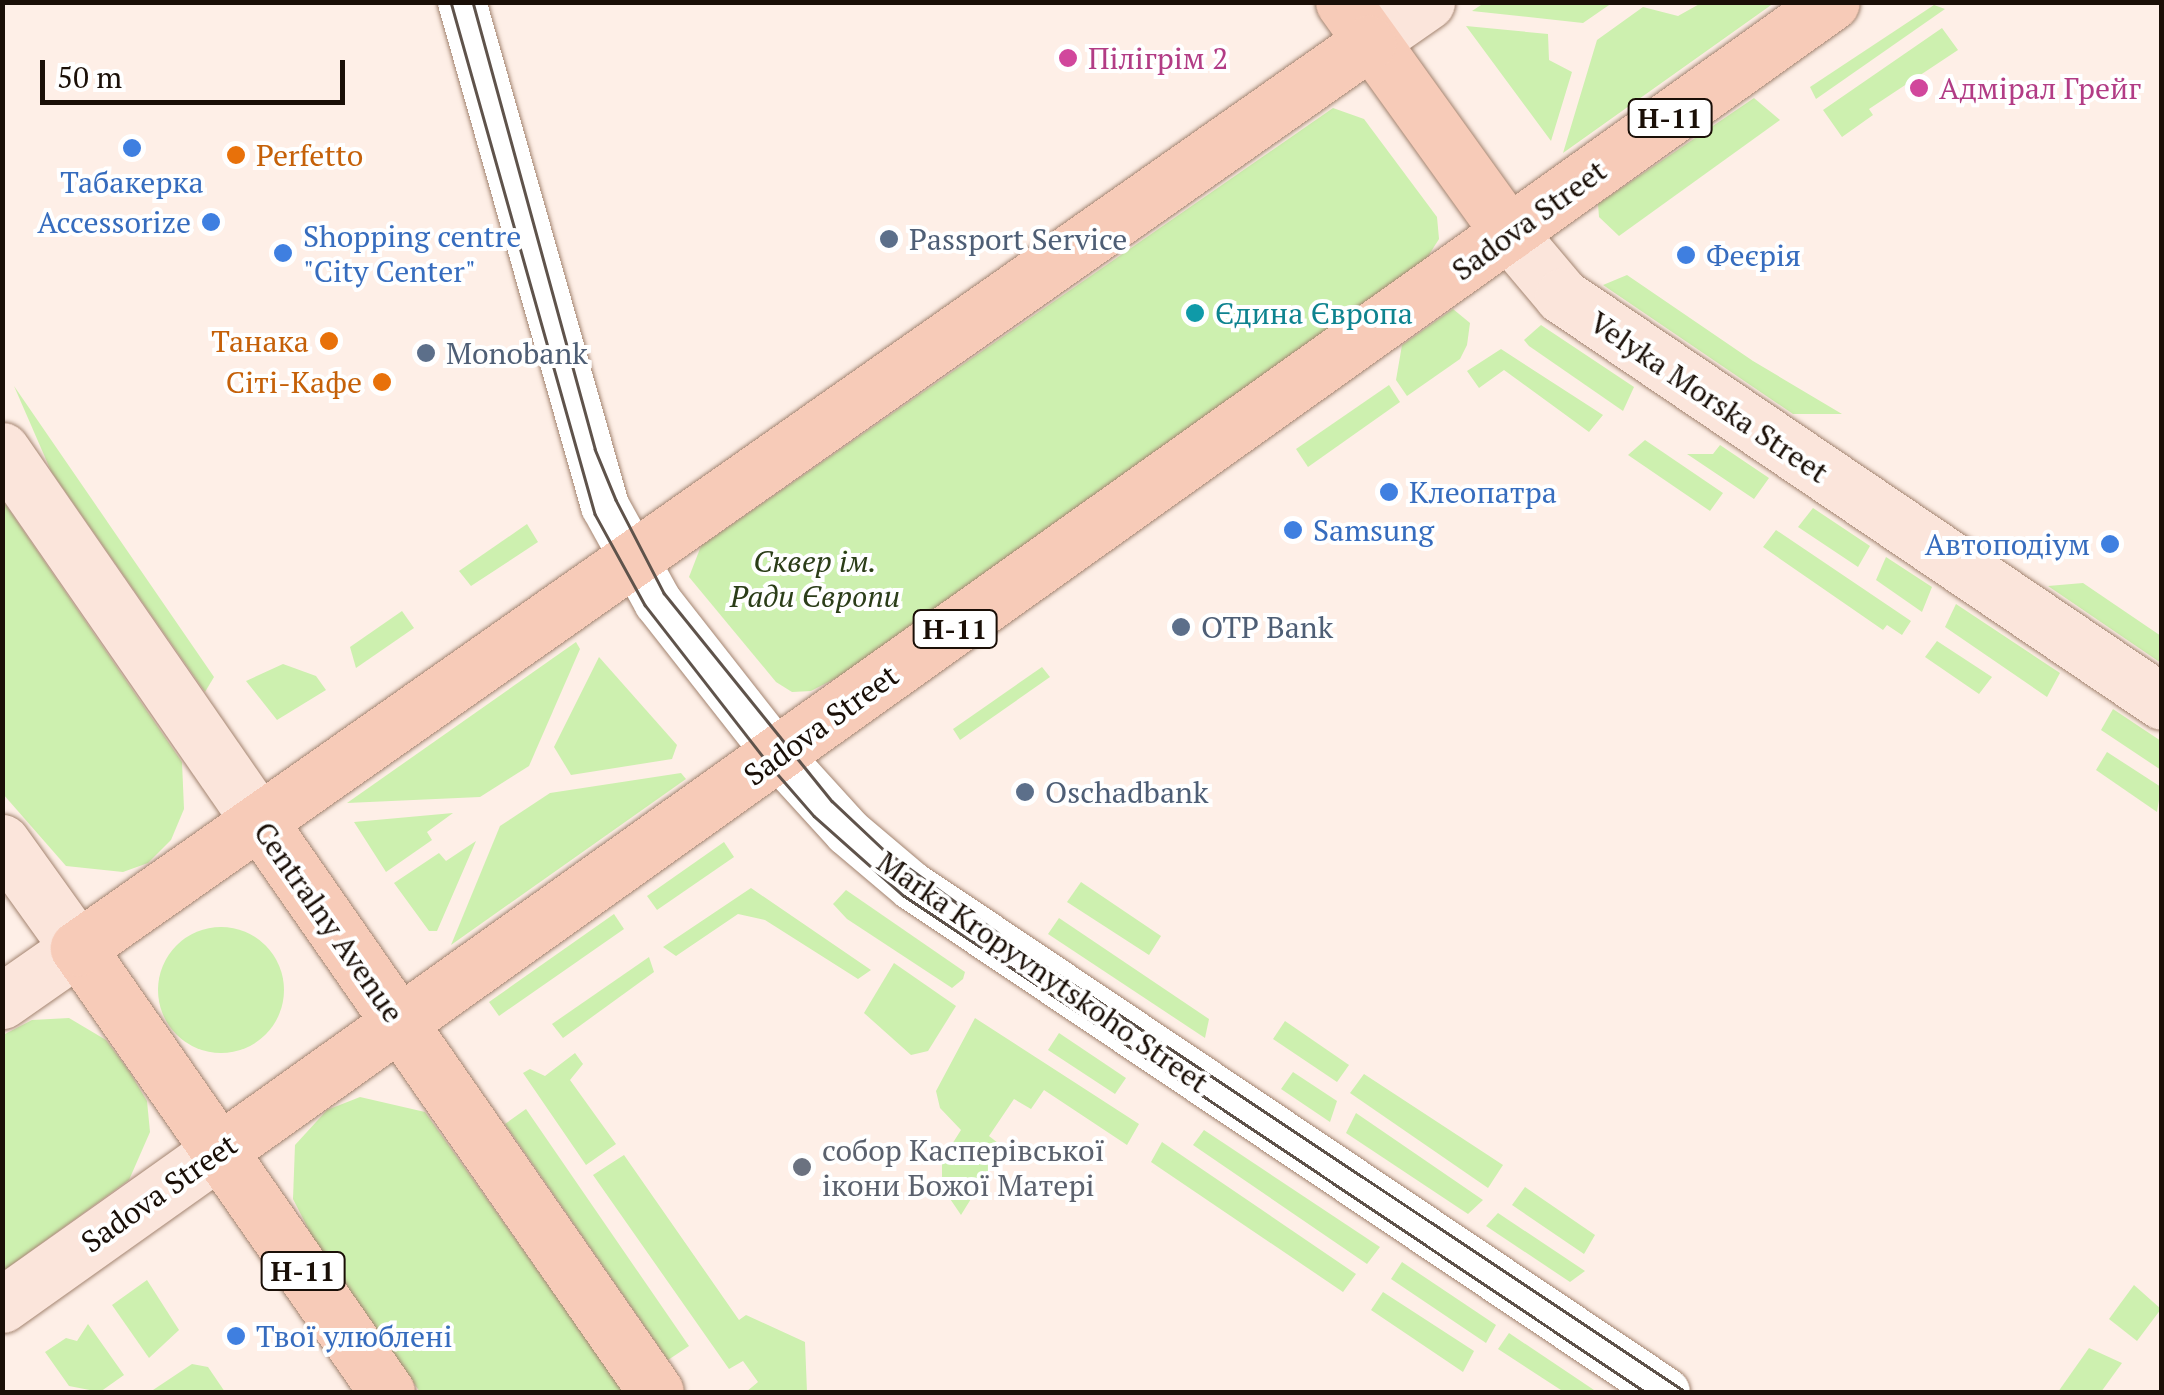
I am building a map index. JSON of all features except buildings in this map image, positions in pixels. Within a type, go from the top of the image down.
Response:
[{"type":"main road","points":[[2,1002],[630,559],[1356,23],[1427,2]]},
{"type":"main road","name":"Sadova Street","points":[[2,1305],[1832,2]]},
{"type":"main road","name":"Velyka Morska Street","points":[[1356,23],[1509,233],[1562,296],[2162,702]]},
{"type":"main road","name":"Centralny Avenue","points":[[2,450],[656,1392]]},
{"type":"main road","points":[[2,842],[78,948]]},
{"type":"main road","name":"Н-11","points":[[78,948],[387,1392]]},
{"type":"street","name":"Marka Kropyvnytskoho Street","points":[[462,2],[584,450],[630,559],[778,755],[848,832],[912,886],[1666,1392]]},
{"type":"green space","points":[[1703,2],[1774,3],[1563,153],[1597,40],[1643,7],[1678,16]]},
{"type":"green space","points":[[1484,3],[1612,3],[1583,23],[1472,11]]},
{"type":"green space","points":[[1934,5],[1945,9],[1816,99],[1810,87]]},
{"type":"green space","points":[[1466,26],[1548,34],[1549,60],[1572,72],[1551,141]]},
{"type":"green space","points":[[1942,28],[1958,50],[1869,109],[1873,115],[1842,137],[1823,110]]},
{"type":"green space","points":[[1754,98],[1780,120],[1619,236],[1599,217],[1598,204]]},
{"type":"green space","name":"Сквер ім. Ради Європи","points":[[1333,108],[1364,119],[1437,217],[1439,239],[1427,258],[840,676],[811,691],[792,692],[776,682],[689,577],[701,546]]},
{"type":"green space","points":[[1627,275],[1753,361],[1842,414],[1793,414],[1603,285]]},
{"type":"green space","points":[[1453,309],[1470,323],[1460,359],[1407,396],[1396,380],[1402,345]]},
{"type":"green space","points":[[1541,325],[1634,387],[1623,411],[1529,346],[1524,340]]},
{"type":"green space","points":[[1501,349],[1603,415],[1589,432],[1504,370],[1479,388],[1467,371]]},
{"type":"green space","points":[[1389,385],[1400,402],[1308,467],[1296,449]]},
{"type":"green space","points":[[14,386],[214,677],[205,692],[51,471]]},
{"type":"green space","points":[[1645,440],[1723,493],[1710,511],[1628,455]]},
{"type":"green space","points":[[1720,445],[1769,478],[1754,499],[1687,454],[1713,454]]},
{"type":"green space","points":[[3,501],[182,762],[184,809],[171,840],[148,863],[123,872],[66,866],[3,794]]},
{"type":"green space","points":[[1813,508],[1870,546],[1858,567],[1798,527]]},
{"type":"green space","points":[[527,524],[538,542],[471,586],[459,571]]},
{"type":"green space","points":[[1776,530],[1911,621],[1902,635],[1887,625],[1883,630],[1763,547]]},
{"type":"green space","points":[[1886,557],[1932,587],[1922,612],[1876,580]]},
{"type":"green space","points":[[2083,583],[2161,636],[2161,663],[2048,586]]},
{"type":"green space","points":[[1956,604],[2060,673],[2047,697],[1945,627]]},
{"type":"green space","points":[[402,611],[414,628],[356,668],[350,647]]},
{"type":"green space","points":[[1937,641],[1992,677],[1979,694],[1925,657]]},
{"type":"green space","points":[[576,642],[580,649],[529,766],[480,797],[347,803]]},
{"type":"green space","points":[[599,657],[677,745],[672,759],[571,775],[554,747]]},
{"type":"green space","points":[[283,664],[316,676],[326,690],[277,720],[246,681]]},
{"type":"green space","points":[[1042,667],[1050,677],[960,740],[953,729]]},
{"type":"green space","points":[[2113,709],[2161,741],[2161,770],[2101,730]]},
{"type":"green space","points":[[2107,752],[2161,787],[2157,812],[2096,770]]},
{"type":"green space","points":[[681,773],[686,779],[451,945],[500,826],[550,793]]},
{"type":"green space","points":[[453,813],[427,832],[432,840],[386,872],[354,822]]},
{"type":"green space","points":[[476,841],[437,931],[429,931],[394,883],[439,853],[446,861]]},
{"type":"green space","points":[[724,842],[734,857],[657,910],[647,896]]},
{"type":"green space","points":[[1081,882],[1161,936],[1149,955],[1067,902]]},
{"type":"green space","points":[[751,888],[871,970],[858,979],[765,920],[738,914],[676,956],[663,947]]},
{"type":"green space","points":[[846,890],[965,972],[963,979],[952,988],[847,919],[833,904]]},
{"type":"green space","points":[[614,914],[624,929],[499,1016],[489,1002]]},
{"type":"green space","points":[[1059,918],[1209,1019],[1205,1038],[1048,934]]},
{"type":"green space","points":[[221,927],[245,932],[266,945],[279,966],[284,990],[279,1014],[266,1035],[245,1048],[221,1053],[197,1048],[176,1035],[163,1014],[158,990],[163,966],[176,945],[197,932]]},
{"type":"green space","points":[[649,957],[654,972],[563,1038],[552,1024]]},
{"type":"green space","points":[[894,963],[956,1006],[928,1051],[911,1055],[864,1013]]},
{"type":"green space","points":[[69,1018],[106,1040],[129,1071],[147,1101],[150,1132],[129,1180],[3,1271],[3,1035],[32,1020]]},
{"type":"green space","points":[[975,1018],[1139,1124],[1127,1145],[1044,1090],[1031,1109],[1014,1099],[989,1136],[1003,1147],[961,1215],[942,1187],[942,1160],[961,1130],[940,1108],[936,1091]]},
{"type":"green space","points":[[1285,1021],[1349,1065],[1337,1082],[1273,1039]]},
{"type":"green space","points":[[1059,1033],[1126,1078],[1115,1094],[1048,1050]]},
{"type":"green space","points":[[575,1053],[583,1064],[570,1080],[616,1144],[586,1165],[523,1073],[530,1069],[545,1076]]},
{"type":"green space","points":[[1293,1072],[1337,1101],[1330,1122],[1281,1089]]},
{"type":"green space","points":[[1364,1074],[1503,1165],[1488,1188],[1350,1093]]},
{"type":"green space","points":[[360,1097],[425,1112],[624,1392],[420,1392],[315,1242],[293,1199],[295,1145],[327,1110]]},
{"type":"green space","points":[[526,1109],[689,1346],[668,1360],[505,1124]]},
{"type":"green space","points":[[1356,1113],[1483,1200],[1468,1214],[1346,1133]]},
{"type":"green space","points":[[1204,1130],[1380,1247],[1367,1264],[1193,1145]]},
{"type":"green space","points":[[1162,1142],[1356,1274],[1343,1292],[1151,1162]]},
{"type":"green space","points":[[624,1155],[739,1320],[746,1315],[805,1342],[807,1392],[746,1392],[758,1382],[743,1361],[729,1369],[593,1175]]},
{"type":"green space","points":[[1525,1187],[1595,1235],[1584,1254],[1512,1205]]},
{"type":"green space","points":[[1498,1213],[1585,1271],[1570,1282],[1486,1226]]},
{"type":"green space","points":[[1402,1262],[1496,1325],[1486,1343],[1391,1279]]},
{"type":"green space","points":[[147,1280],[179,1330],[149,1358],[112,1305]]},
{"type":"green space","points":[[2134,1285],[2161,1309],[2137,1341],[2109,1319]]},
{"type":"green space","points":[[1383,1292],[1474,1351],[1463,1372],[1371,1310]]},
{"type":"green space","points":[[88,1324],[124,1375],[100,1392],[69,1386],[45,1352],[66,1338],[77,1341]]},
{"type":"green space","points":[[1509,1333],[1597,1392],[1564,1392],[1498,1349]]},
{"type":"green space","points":[[2089,1348],[2122,1363],[2101,1392],[2058,1392]]},
{"type":"green space","points":[[192,1364],[208,1367],[225,1392],[150,1392]]},
{"type":"tram line","points":[[451,2],[595,514],[645,605],[768,763],[814,816],[903,895],[1645,1392]]},
{"type":"tram line","points":[[473,2],[595,449],[616,500],[664,593],[832,801],[883,849],[1019,948],[1686,1392]]},
{"type":"place","name":"Пілігрім 2","points":[[1068,58]]},
{"type":"place","name":"Адмірал Грейг","points":[[1919,88]]},
{"type":"place","name":"Табакерка","points":[[132,148]]},
{"type":"place","name":"Perfetto","points":[[236,155]]},
{"type":"place","name":"Accessorize","points":[[211,222]]},
{"type":"place","name":"Passport Service","points":[[889,239]]},
{"type":"place","name":"Shopping centre \"City Center\"","points":[[283,253]]},
{"type":"place","name":"Феєрія","points":[[1686,255]]},
{"type":"place","name":"Єдина Європа","points":[[1195,313]]},
{"type":"place","name":"Танака","points":[[329,341]]},
{"type":"place","name":"Monobank","points":[[426,353]]},
{"type":"place","name":"Сіті-Кафе","points":[[382,382]]},
{"type":"place","name":"Клеопатра","points":[[1389,492]]},
{"type":"place","name":"Samsung","points":[[1293,530]]},
{"type":"place","name":"Автоподіум","points":[[2110,544]]},
{"type":"place","name":"OTP Bank","points":[[1181,627]]},
{"type":"place","name":"Oschadbank","points":[[1025,792]]},
{"type":"place","name":"собор Касперівської ікони Божої Матері","points":[[802,1167]]},
{"type":"place","name":"Твої улюблені","points":[[236,1336]]}]
